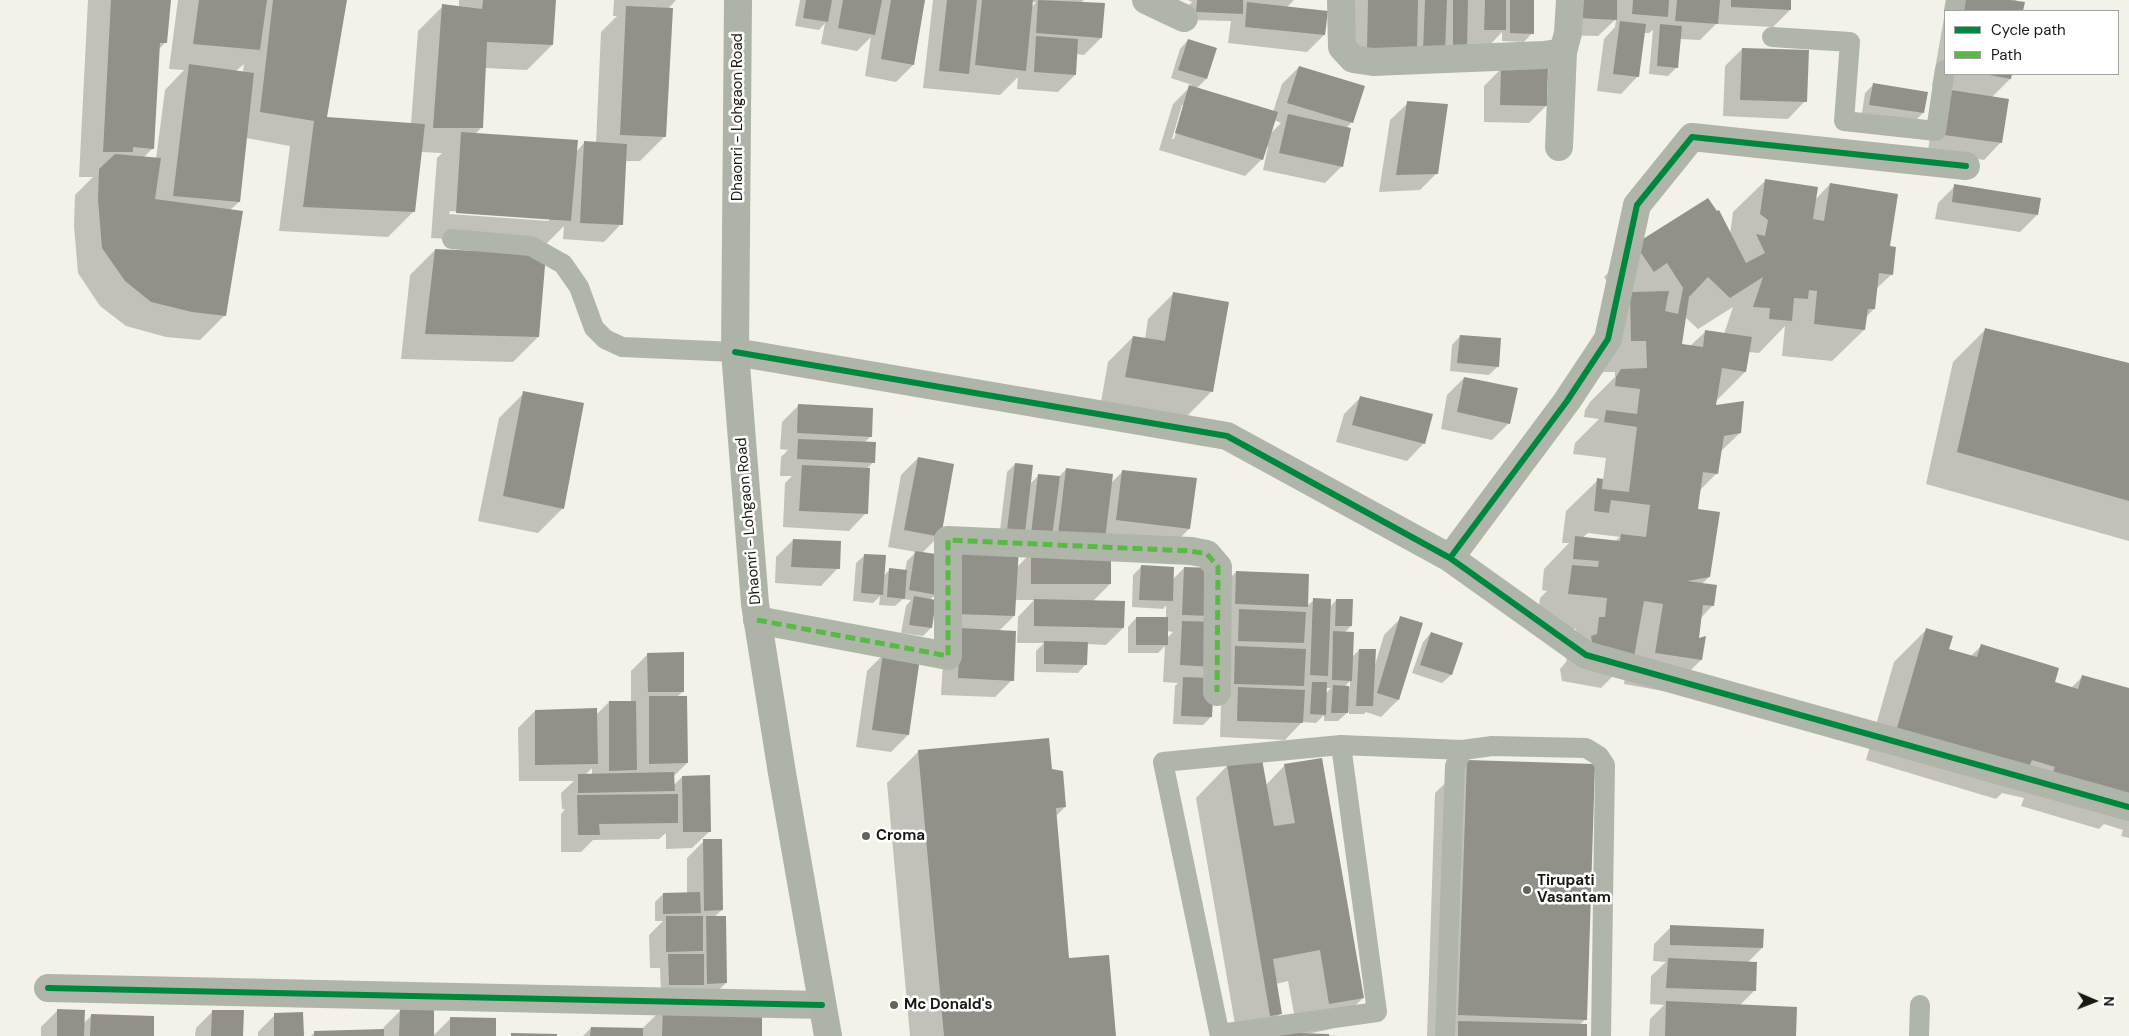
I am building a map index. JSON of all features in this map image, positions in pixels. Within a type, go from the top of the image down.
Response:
[{"type":"main road","name":"Dhaonri - Lohgaon Road","points":[[738,0],[735,352],[757,620],[828,1036]]},
{"type":"street","points":[[1146,0],[1184,18]]},
{"type":"street","points":[[1341,0],[1342,47],[1352,59],[1373,62],[1544,56],[1563,52]]},
{"type":"street","points":[[1559,147],[1563,52],[1568,33],[1570,0]]},
{"type":"street","points":[[1450,558],[1567,401],[1608,339],[1637,204],[1692,137],[1966,166]]},
{"type":"street","points":[[735,352],[1227,436],[1450,558],[1586,655],[2129,807]]},
{"type":"street","points":[[757,620],[948,656],[948,540],[1191,551],[1207,554],[1218,567],[1217,692]]},
{"type":"street","points":[[48,988],[822,1005]]},
{"type":"lane","points":[[1772,37],[1850,42],[1844,121],[1936,131],[1944,75]]},
{"type":"lane","points":[[452,239],[531,246],[563,264],[579,287],[594,328],[605,339],[622,347],[735,352]]},
{"type":"lane","points":[[1340,745],[1377,1012],[1220,1035],[1163,762],[1340,745],[1463,750],[1492,746],[1586,748],[1599,756],[1606,765],[1601,1036]]},
{"type":"lane","points":[[1445,1036],[1455,766],[1463,750]]},
{"type":"lane","points":[[1920,1005],[1920,1036]]},
{"type":"building","points":[[111,0],[171,0],[167,43],[160,43],[154,149],[133,147],[133,152],[103,152]]},
{"type":"building","points":[[199,0],[267,0],[260,50],[193,44]]},
{"type":"building","points":[[273,0],[347,0],[327,117],[425,124],[415,212],[303,207],[314,121],[260,112]]},
{"type":"building","points":[[483,0],[556,0],[553,45],[487,42],[483,128],[433,128],[442,4],[482,9]]},
{"type":"building","points":[[806,0],[832,0],[828,22],[803,18]]},
{"type":"building","points":[[843,0],[882,0],[875,35],[838,28]]},
{"type":"building","points":[[891,0],[925,0],[914,65],[881,59]]},
{"type":"building","points":[[947,0],[977,0],[969,74],[939,71]]},
{"type":"building","points":[[982,0],[1033,0],[1026,71],[975,65]]},
{"type":"building","points":[[1038,0],[1105,3],[1102,38],[1036,33]]},
{"type":"building","points":[[1197,0],[1243,0],[1243,14],[1196,12]]},
{"type":"building","points":[[1368,0],[1418,0],[1417,50],[1367,49]]},
{"type":"building","points":[[1425,0],[1447,0],[1445,53],[1423,52]]},
{"type":"building","points":[[1453,0],[1468,0],[1467,50],[1453,50]]},
{"type":"building","points":[[1485,0],[1506,0],[1506,30],[1484,30]]},
{"type":"building","points":[[1510,0],[1534,0],[1534,34],[1510,33]]},
{"type":"building","points":[[1579,0],[1617,0],[1617,20],[1578,18]]},
{"type":"building","points":[[1633,0],[1669,0],[1668,17],[1632,14]]},
{"type":"building","points":[[1677,0],[1720,0],[1718,24],[1675,21]]},
{"type":"building","points":[[1731,0],[1791,0],[1791,10],[1731,7]]},
{"type":"building","points":[[1961,0],[2010,0],[2025,2],[2023,10],[1959,10]]},
{"type":"building","points":[[1247,2],[1328,11],[1325,35],[1245,27]]},
{"type":"building","points":[[626,6],[673,8],[666,137],[620,135]]},
{"type":"building","points":[[1620,21],[1646,24],[1639,77],[1613,74]]},
{"type":"building","points":[[1660,24],[1682,26],[1678,68],[1657,66]]},
{"type":"building","points":[[1036,36],[1078,39],[1076,75],[1034,72]]},
{"type":"building","points":[[1188,39],[1217,48],[1207,79],[1178,70]]},
{"type":"building","points":[[1742,48],[1809,50],[1807,102],[1740,100]]},
{"type":"building","points":[[189,64],[254,73],[240,202],[173,196]]},
{"type":"building","points":[[1299,66],[1365,86],[1353,123],[1287,103]]},
{"type":"building","points":[[1501,68],[1548,68],[1547,106],[1500,105]]},
{"type":"building","points":[[1989,75],[2012,75],[2011,79]]},
{"type":"building","points":[[1873,83],[1928,92],[1924,113],[1869,105]]},
{"type":"building","points":[[1189,85],[1278,112],[1263,160],[1175,133]]},
{"type":"building","points":[[1951,90],[2009,99],[2002,143],[1944,135]]},
{"type":"building","points":[[1407,101],[1448,104],[1438,174],[1396,175]]},
{"type":"building","points":[[1288,114],[1351,128],[1343,167],[1279,153]]},
{"type":"building","points":[[461,132],[578,140],[571,221],[456,213]]},
{"type":"building","points":[[584,141],[627,144],[623,225],[580,223]]},
{"type":"building","points":[[115,154],[161,158],[155,199],[243,211],[226,316],[192,312],[151,302],[125,281],[102,248],[98,200],[99,169]]},
{"type":"building","points":[[1765,179],[1818,187],[1813,219],[1824,221],[1830,183],[1898,194],[1890,246],[1896,247],[1893,275],[1879,273],[1875,309],[1868,309],[1865,330],[1814,324],[1817,291],[1809,290],[1808,299],[1794,298],[1792,321],[1769,319],[1770,308],[1753,307],[1763,277],[1730,298],[1708,277],[1689,297],[1682,344],[1703,347],[1705,330],[1752,337],[1746,372],[1722,368],[1716,405],[1744,401],[1741,433],[1724,436],[1718,474],[1703,472],[1698,509],[1720,512],[1710,577],[1687,581],[1717,585],[1714,606],[1703,605],[1699,638],[1706,636],[1702,660],[1655,653],[1663,604],[1644,601],[1634,657],[1593,649],[1591,636],[1597,634],[1599,617],[1605,617],[1607,598],[1568,594],[1572,565],[1598,567],[1599,561],[1573,559],[1575,536],[1620,541],[1621,534],[1646,537],[1650,505],[1611,500],[1609,513],[1594,511],[1597,478],[1603,479],[1602,489],[1629,492],[1637,427],[1604,422],[1606,410],[1637,414],[1640,389],[1615,386],[1616,377],[1621,369],[1647,368],[1646,341],[1631,341],[1630,292],[1669,291],[1665,311],[1678,314],[1683,288],[1667,263],[1654,272],[1635,244],[1708,198],[1717,211],[1719,210],[1746,263],[1765,253],[1756,234],[1765,236],[1768,220],[1760,214]]},
{"type":"building","points":[[1954,184],[2041,198],[2038,215],[1952,202]]},
{"type":"building","points":[[435,249],[546,254],[539,337],[425,334]]},
{"type":"building","points":[[1173,292],[1229,302],[1213,392],[1125,377],[1133,336],[1165,341]]},
{"type":"building","points":[[1985,328],[2129,363],[2129,501],[1957,452]]},
{"type":"building","points":[[1460,335],[1501,338],[1499,367],[1457,363]]},
{"type":"building","points":[[1464,377],[1518,388],[1510,424],[1457,412]]},
{"type":"building","points":[[523,391],[584,403],[564,509],[503,496]]},
{"type":"building","points":[[1360,396],[1433,414],[1425,444],[1352,425]]},
{"type":"building","points":[[798,404],[873,408],[872,437],[797,433]]},
{"type":"building","points":[[798,439],[876,442],[875,463],[797,459]]},
{"type":"building","points":[[918,457],[954,464],[941,537],[904,530]]},
{"type":"building","points":[[1015,463],[1033,465],[1025,532],[1007,530]]},
{"type":"building","points":[[802,465],[870,468],[868,514],[799,511]]},
{"type":"building","points":[[1066,468],[1113,474],[1105,539],[1058,534]]},
{"type":"building","points":[[1122,470],[1197,478],[1190,529],[1116,520]]},
{"type":"building","points":[[1038,474],[1060,476],[1052,537],[1031,534]]},
{"type":"building","points":[[793,539],[841,541],[840,569],[791,567]]},
{"type":"building","points":[[957,543],[1019,546],[1015,616],[954,614]]},
{"type":"building","points":[[915,551],[943,555],[937,595],[909,590]]},
{"type":"building","points":[[1031,551],[1111,552],[1111,584],[1031,584]]},
{"type":"building","points":[[864,554],[886,555],[883,595],[861,593]]},
{"type":"building","points":[[1141,565],[1174,567],[1173,601],[1139,600]]},
{"type":"building","points":[[1184,567],[1214,568],[1212,616],[1182,615]]},
{"type":"building","points":[[889,568],[907,570],[905,599],[887,597]]},
{"type":"building","points":[[1236,571],[1309,574],[1308,607],[1235,604]]},
{"type":"building","points":[[914,596],[936,600],[932,628],[909,625]]},
{"type":"building","points":[[1313,598],[1331,599],[1328,676],[1310,675]]},
{"type":"building","points":[[1034,599],[1125,601],[1124,628],[1034,626]]},
{"type":"building","points":[[1336,599],[1353,599],[1352,626],[1335,626]]},
{"type":"building","points":[[1239,609],[1306,612],[1304,643],[1238,641]]},
{"type":"building","points":[[1400,616],[1423,623],[1399,700],[1377,693]]},
{"type":"building","points":[[1136,617],[1168,617],[1168,645],[1136,645]]},
{"type":"building","points":[[1182,621],[1217,622],[1215,667],[1180,665]]},
{"type":"building","points":[[960,628],[1016,631],[1014,681],[958,678]]},
{"type":"building","points":[[1926,628],[1953,636],[1949,649],[1977,657],[1981,644],[2059,668],[2055,682],[2078,689],[2082,675],[2129,688],[2129,797],[2052,774],[2055,767],[2032,760],[2029,767],[1897,728]]},
{"type":"building","points":[[1333,631],[1354,632],[1352,681],[1332,680]]},
{"type":"building","points":[[1431,632],[1463,643],[1452,675],[1420,665]]},
{"type":"building","points":[[1044,641],[1088,642],[1087,665],[1044,664]]},
{"type":"building","points":[[1235,646],[1306,649],[1304,686],[1234,684]]},
{"type":"building","points":[[1359,649],[1376,649],[1373,706],[1356,706]]},
{"type":"building","points":[[684,652],[684,692],[648,692],[647,653]]},
{"type":"building","points":[[883,653],[920,658],[909,735],[872,730]]},
{"type":"building","points":[[1183,677],[1214,678],[1212,717],[1181,716]]},
{"type":"building","points":[[1312,682],[1327,682],[1326,715],[1310,714]]},
{"type":"building","points":[[1333,685],[1349,686],[1348,713],[1331,713]]},
{"type":"building","points":[[1238,687],[1305,690],[1303,723],[1237,721]]},
{"type":"building","points":[[649,696],[687,696],[688,763],[649,764]]},
{"type":"building","points":[[609,701],[636,701],[637,770],[609,771]]},
{"type":"building","points":[[597,708],[598,764],[535,765],[535,710]]},
{"type":"building","points":[[1049,738],[1052,769],[1063,771],[1066,807],[1056,808],[1069,958],[1109,955],[1116,1036],[944,1036],[918,750]]},
{"type":"building","points":[[1322,758],[1364,998],[1329,1004],[1320,950],[1273,959],[1282,1014],[1270,1016],[1227,765],[1262,759],[1274,826],[1295,823],[1284,764]]},
{"type":"building","name":"Tirupati Vasantam","points":[[1467,760],[1595,764],[1587,1020],[1458,1015]]},
{"type":"building","points":[[674,772],[675,791],[578,793],[578,774]]},
{"type":"building","points":[[710,775],[711,832],[683,832],[682,776]]},
{"type":"building","points":[[678,794],[678,823],[599,824],[600,835],[578,835],[577,795]]},
{"type":"building","points":[[703,839],[722,839],[723,910],[704,911]]},
{"type":"building","points":[[700,892],[701,913],[663,914],[663,893]]},
{"type":"building","points":[[666,916],[703,916],[703,951],[666,952]]},
{"type":"building","points":[[706,916],[726,916],[727,983],[707,984]]},
{"type":"building","points":[[1670,925],[1764,929],[1763,948],[1670,945]]},
{"type":"building","points":[[668,954],[704,954],[704,985],[669,985]]},
{"type":"building","points":[[1668,958],[1757,962],[1756,991],[1666,988]]},
{"type":"building","points":[[1666,1001],[1797,1007],[1796,1036],[1665,1036]]},
{"type":"building","points":[[663,1006],[762,1009],[762,1036],[662,1036]]},
{"type":"building","points":[[57,1009],[85,1010],[84,1036],[57,1036]]},
{"type":"building","points":[[400,1009],[434,1010],[434,1036],[399,1036]]},
{"type":"building","points":[[212,1010],[244,1010],[243,1036],[211,1036]]},
{"type":"building","points":[[303,1012],[304,1036],[274,1036],[274,1013]]},
{"type":"building","points":[[91,1014],[154,1016],[154,1036],[90,1036]]},
{"type":"building","points":[[450,1017],[496,1018],[496,1036],[450,1036]]},
{"type":"building","points":[[1458,1021],[1587,1024],[1587,1036],[1458,1036]]},
{"type":"building","points":[[591,1027],[643,1028],[643,1036],[590,1036]]},
{"type":"building","points":[[384,1029],[384,1036],[314,1036],[314,1031]]},
{"type":"building","points":[[1242,1031],[1329,1034],[1329,1036],[1242,1036]]},
{"type":"building","points":[[511,1033],[557,1034],[557,1036],[511,1036]]},
{"type":"marked path","points":[[757,620],[948,656],[948,540],[1191,551],[1207,554],[1218,567],[1217,692]]},
{"type":"cycle path","points":[[1450,558],[1567,401],[1608,339],[1637,205],[1692,137],[1966,166]]},
{"type":"cycle path","points":[[735,352],[1227,436],[1450,558],[1586,655],[2129,807]]},
{"type":"cycle path","points":[[48,988],[822,1005]]},
{"type":"place","name":"Croma","points":[[866,836]]},
{"type":"place","name":"Tirupati Vasantam","points":[[1527,890]]},
{"type":"place","name":"Mc Donald's","points":[[894,1005]]}]
